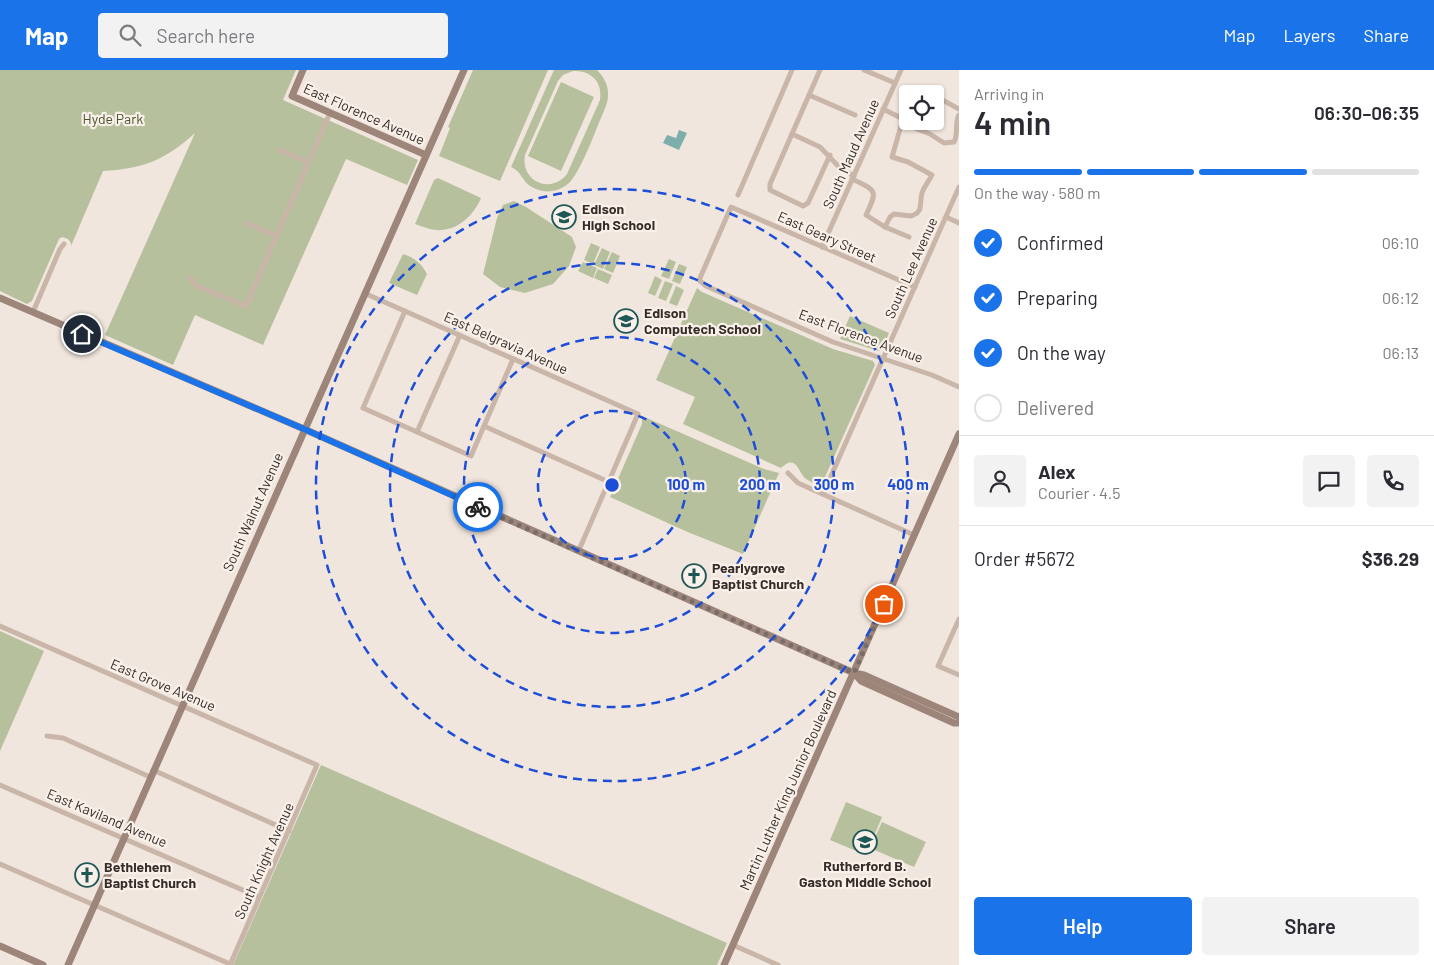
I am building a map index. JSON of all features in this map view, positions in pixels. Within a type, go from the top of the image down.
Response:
[{"type":"street","name":"East Florence Avenue","points":[[304,70],[292,96],[426,155]]},
{"type":"street","name":"South Walnut Avenue","points":[[68,965],[464,70]]},
{"type":"street","points":[[738,195],[792,70]]},
{"type":"street","points":[[820,70],[770,184],[770,190],[803,206],[808,203],[830,156]]},
{"type":"street","points":[[864,70],[895,83]]},
{"type":"street","name":"South Maud Avenue","points":[[822,247],[901,70]]},
{"type":"street","points":[[809,95],[854,115]]},
{"type":"street","points":[[944,101],[959,109]]},
{"type":"street","points":[[883,109],[899,119]]},
{"type":"street","points":[[190,278],[197,286],[246,306],[330,113]]},
{"type":"street","points":[[922,130],[944,143],[954,142],[958,131],[956,121],[959,115]]},
{"type":"street","points":[[885,227],[890,217],[894,214],[911,216],[920,211],[922,208],[922,194],[932,175],[908,162],[892,157],[900,130]]},
{"type":"street","points":[[792,134],[820,147],[841,169],[873,192],[874,198],[866,215],[885,227],[909,238]]},
{"type":"street","points":[[280,150],[308,162]]},
{"type":"street","name":"South Lee Avenue","points":[[823,494],[959,187]]},
{"type":"street","name":"East Geary Street","points":[[700,282],[701,274],[731,207],[915,288]]},
{"type":"street","points":[[946,217],[959,223]]},
{"type":"street","points":[[247,223],[276,236]]},
{"type":"street","points":[[33,312],[60,249],[64,244]]},
{"type":"street","name":"East Florence Avenue","points":[[700,282],[833,342],[883,358],[959,387]]},
{"type":"street","name":"East Belgravia Avenue","points":[[364,293],[638,414],[609,482]]},
{"type":"street","points":[[0,298],[304,429],[854,673],[864,675],[959,716]]},
{"type":"street","points":[[405,311],[363,408],[471,456],[514,359]]},
{"type":"street","points":[[417,432],[460,335]]},
{"type":"street","points":[[484,426],[609,482],[579,550]]},
{"type":"street","name":"Martin Luther King Junior Boulevard","points":[[724,965],[959,434]]},
{"type":"street","points":[[788,473],[798,483],[914,535]]},
{"type":"street","points":[[959,619],[938,666],[959,675]]},
{"type":"street","name":"East Grove Avenue","points":[[0,626],[317,765]]},
{"type":"street","points":[[854,673],[861,681],[954,723],[959,722]]},
{"type":"street","points":[[47,736],[63,738],[289,831]]},
{"type":"street","name":"South Knight Avenue","points":[[230,965],[317,765]]},
{"type":"street","name":"East Kaviland Avenue","points":[[0,785],[259,897]]},
{"type":"street","points":[[0,864],[230,965]]},
{"type":"street","points":[[733,945],[778,965]]},
{"type":"street","points":[[0,946],[43,965]]},
{"type":"green space","name":"Hyde Park","points":[[0,70],[296,70],[283,100],[418,160],[407,185],[346,159],[263,345],[195,315],[173,365],[105,335],[195,133],[174,150],[153,161],[130,168],[103,171],[71,246],[68,239],[62,237],[59,239],[32,301],[27,304],[0,291]]},
{"type":"green space","points":[[473,70],[548,70],[500,181],[439,156],[450,128],[448,127]]},
{"type":"green space","points":[[554,70],[597,70],[607,86],[606,106],[584,159],[569,183],[553,191],[540,191],[531,187],[511,167]],"holes":[[[579,71],[590,75],[598,83],[600,100],[567,174],[553,184],[538,182],[527,172],[525,155],[558,81],[563,75]]]},
{"type":"green space","points":[[561,82],[594,97],[561,171],[528,156]]},
{"type":"green space","points":[[438,178],[481,198],[471,215],[449,229],[439,230],[415,224],[434,180]]},
{"type":"green space","points":[[514,201],[572,237],[576,247],[569,266],[553,284],[525,293],[500,287],[483,274],[497,218],[503,205]]},
{"type":"green space","points":[[591,243],[600,247],[593,264],[584,260]]},
{"type":"green space","points":[[602,248],[610,252],[603,269],[594,265]]},
{"type":"green space","points":[[612,252],[620,256],[613,273],[604,269]]},
{"type":"green space","points":[[403,254],[417,261],[427,274],[417,295],[389,283]]},
{"type":"green space","points":[[669,259],[676,262],[669,279],[661,276]]},
{"type":"green space","points":[[583,262],[597,268],[593,278],[578,271]]},
{"type":"green space","points":[[679,264],[687,267],[680,284],[672,281]]},
{"type":"green space","points":[[598,269],[612,275],[608,284],[594,278]]},
{"type":"green space","points":[[655,276],[662,280],[655,296],[648,293]]},
{"type":"green space","points":[[665,281],[673,284],[666,301],[658,298]]},
{"type":"green space","points":[[676,286],[684,290],[677,306],[669,303]]},
{"type":"green space","points":[[697,288],[702,292],[833,349],[873,361],[875,365],[821,486],[806,479],[794,463],[786,464],[781,468],[683,424],[695,397],[656,380]]},
{"type":"green space","points":[[850,316],[889,333],[882,350],[879,351],[840,339]]},
{"type":"green space","points":[[642,416],[764,469],[779,473],[743,554],[690,533],[610,497],[642,424]]},
{"type":"green space","points":[[0,631],[44,651],[0,751]]},
{"type":"green space","points":[[321,765],[727,943],[717,965],[233,965]]},
{"type":"green space","points":[[846,802],[882,817],[866,855],[830,840]]},
{"type":"green space","points":[[882,822],[926,842],[914,867],[870,848]]},
{"type":"water","points":[[679,130],[687,133],[679,150],[663,143],[667,135],[676,138]]},
{"type":"way so far","points":[[478,507],[854,673],[884,604]]},
{"type":"place","name":"Edison High School","points":[[564,217]]},
{"type":"place","name":"Edison Computech School","points":[[626,321]]},
{"type":"place","name":"Pearlygrove Baptist Church","points":[[694,576]]},
{"type":"place","name":"Rutherford B. Gaston Middle School","points":[[865,842]]},
{"type":"place","name":"Bethlehem Baptist Church","points":[[87,875]]},
{"type":"route","points":[[82,334],[304,429],[478,507]]}]
